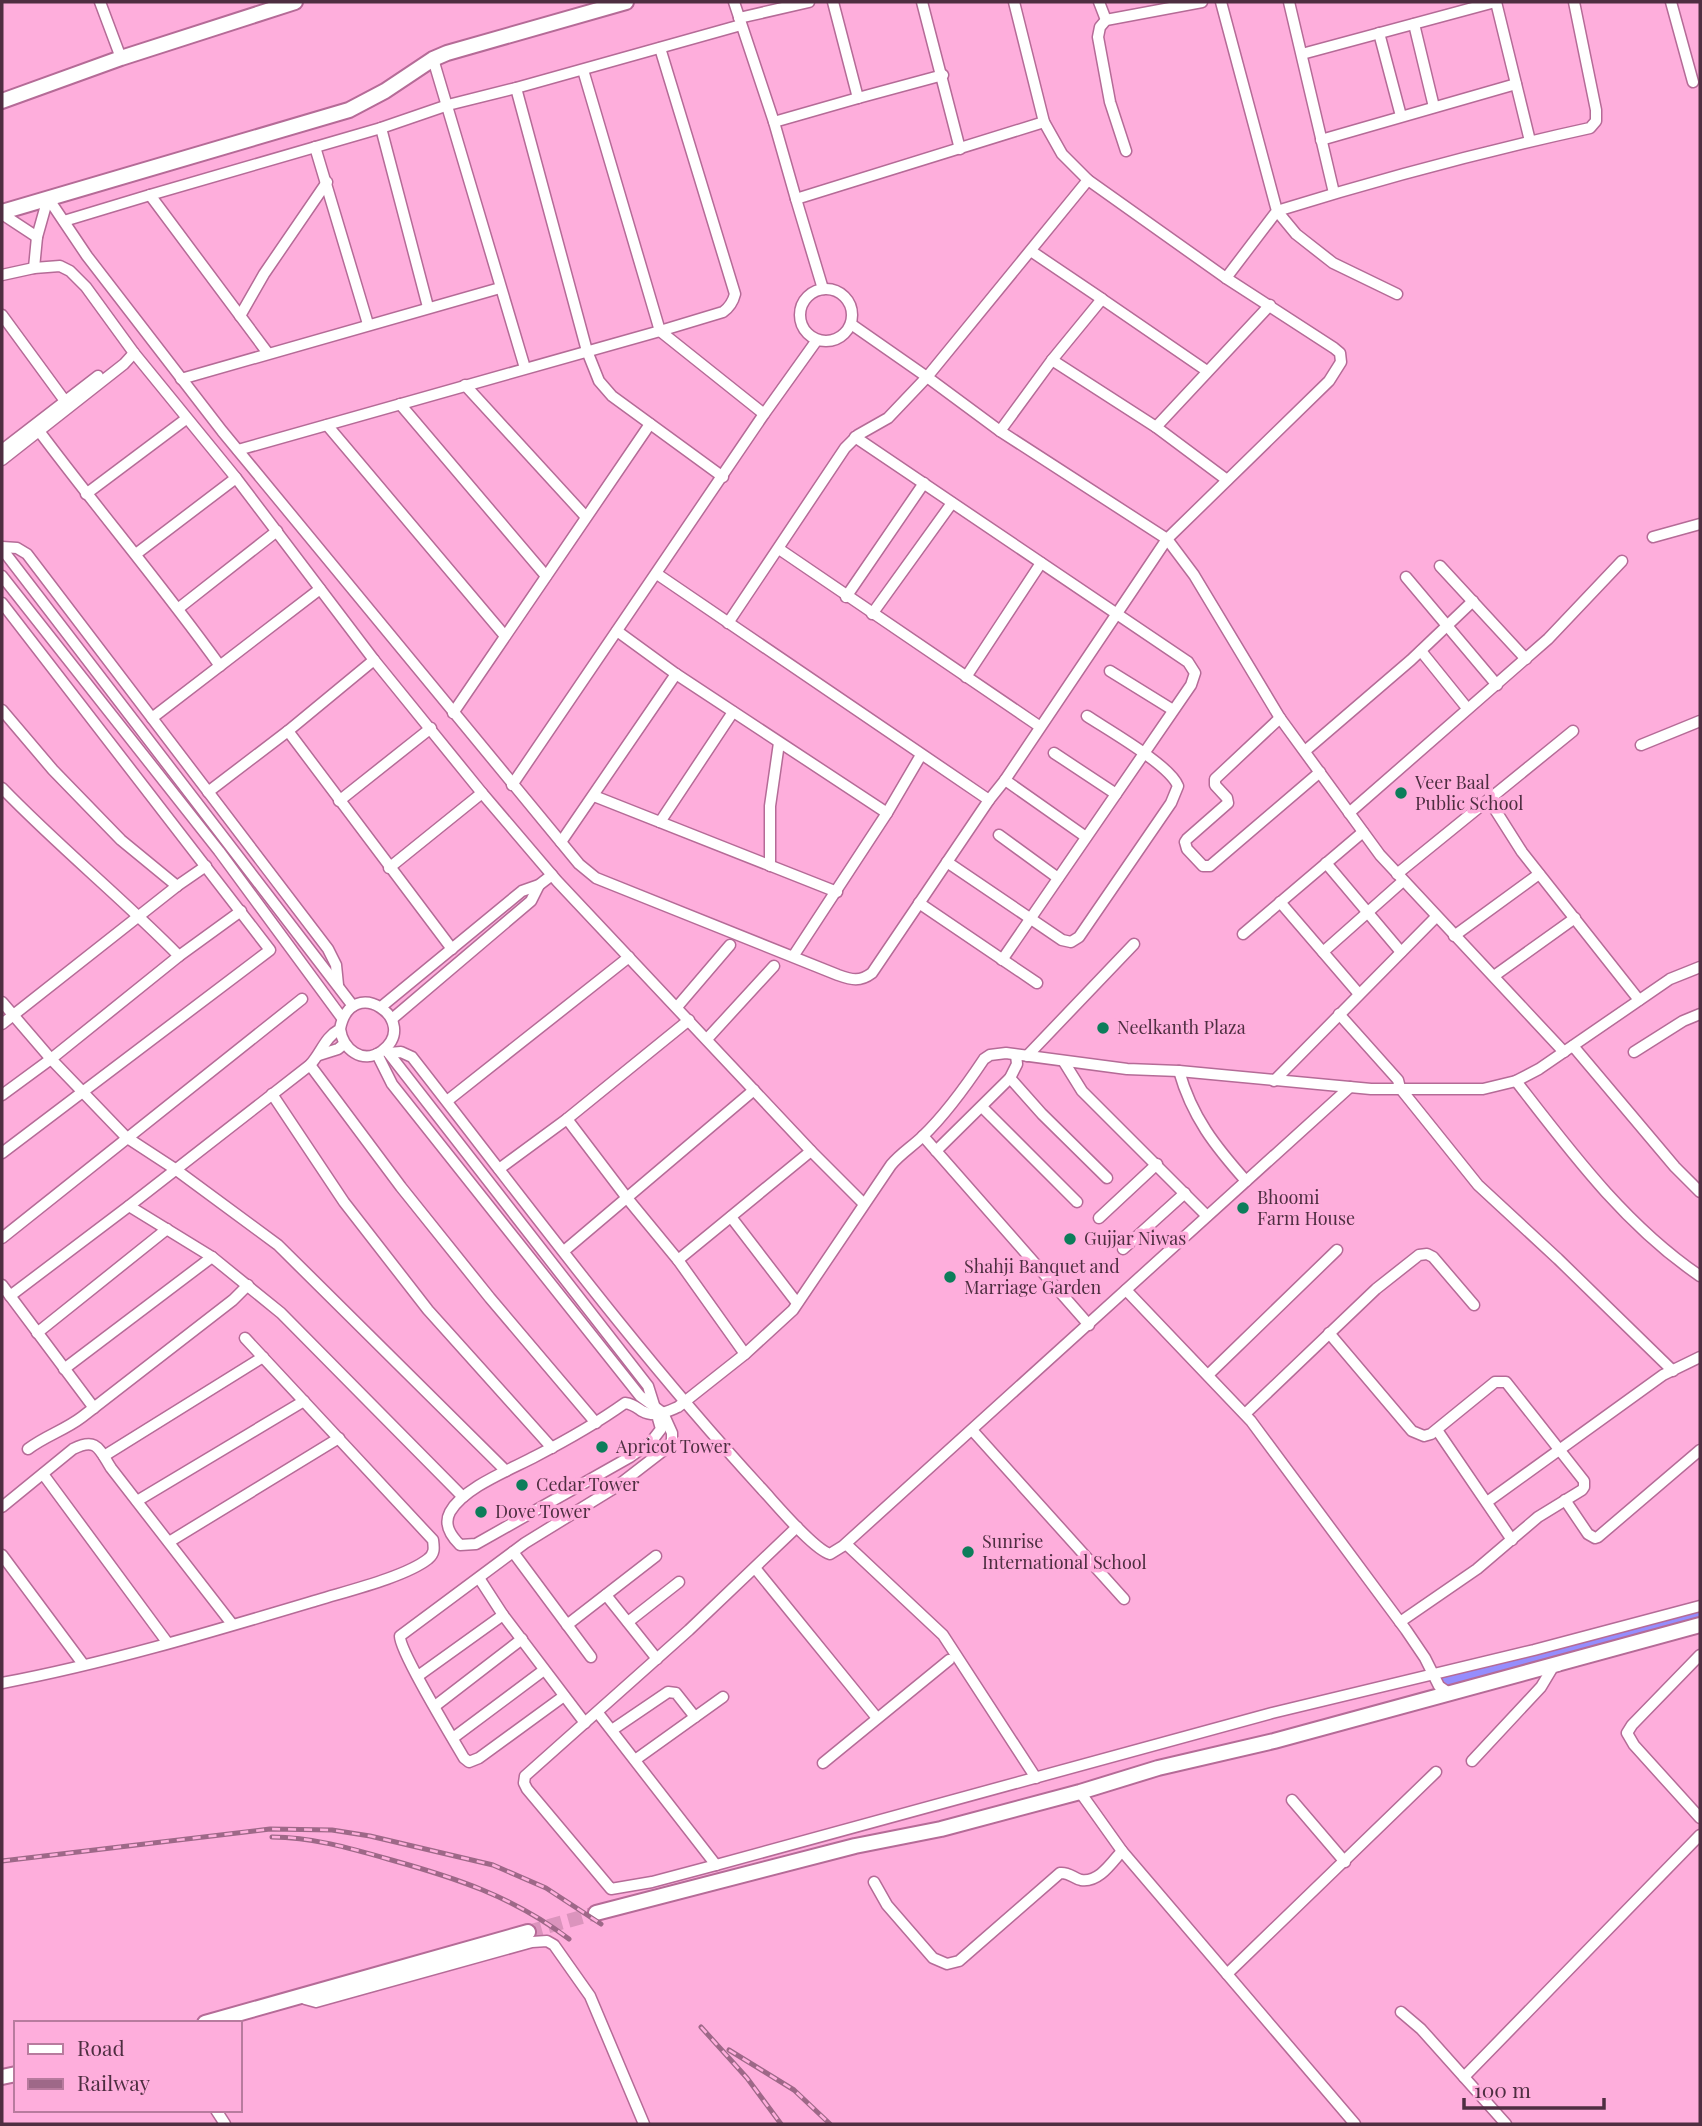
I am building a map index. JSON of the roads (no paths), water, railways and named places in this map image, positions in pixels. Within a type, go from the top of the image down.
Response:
[{"type":"street","points":[[100,2],[121,58]]},
{"type":"street","points":[[2,101],[121,58],[295,2]]},
{"type":"street","points":[[2,213],[349,110],[384,91],[433,58],[626,2]]},
{"type":"street","points":[[734,2],[774,122],[823,289]]},
{"type":"street","points":[[64,221],[381,128],[448,105],[583,70],[810,2]]},
{"type":"street","points":[[832,2],[858,98]]},
{"type":"street","points":[[922,2],[960,149]]},
{"type":"street","points":[[48,198],[181,379],[579,864],[596,878],[849,979],[865,979],[1005,780],[1167,538],[1329,381],[1341,362],[1340,354],[1335,348],[1226,278],[1088,180],[1062,153],[1044,122],[1014,2]]},
{"type":"street","points":[[1099,2],[1106,20]]},
{"type":"street","points":[[1126,151],[1115,125],[1098,37],[1100,27],[1106,20],[1202,2]]},
{"type":"street","points":[[1221,2],[1277,211],[1296,234],[1333,264],[1398,294]]},
{"type":"street","points":[[1289,2],[1334,193]]},
{"type":"street","points":[[1302,54],[1496,2],[1530,141]]},
{"type":"street","points":[[1226,278],[1277,211],[1334,193],[1530,141],[1590,128],[1596,121],[1597,110],[1574,2]]},
{"type":"street","points":[[1671,2],[1693,82]]},
{"type":"street","points":[[1414,23],[1434,107]]},
{"type":"street","points":[[1379,33],[1401,116]]},
{"type":"street","points":[[238,450],[723,312],[734,301],[735,294],[660,48]]},
{"type":"street","points":[[433,58],[525,368]]},
{"type":"street","points":[[583,70],[660,331],[764,414]]},
{"type":"street","points":[[774,122],[943,75]]},
{"type":"street","points":[[1321,140],[1516,84]]},
{"type":"street","points":[[516,88],[587,351],[604,388],[723,477]]},
{"type":"street","points":[[796,199],[1044,122]]},
{"type":"street","points":[[381,128],[428,307]]},
{"type":"street","points":[[316,147],[368,324]]},
{"type":"street","points":[[727,623],[845,448],[855,437],[888,418],[927,377],[1088,180]]},
{"type":"street","points":[[240,316],[264,274],[327,182]]},
{"type":"street","points":[[150,195],[267,352]]},
{"type":"street","points":[[34,268],[37,237],[48,198]]},
{"type":"street","points":[[2,213],[37,237]]},
{"type":"street","points":[[1031,251],[1207,371]]},
{"type":"street","points":[[2,275],[60,266],[70,271],[86,287],[132,355],[236,478],[374,660],[482,793],[552,875],[864,1204]]},
{"type":"street","points":[[181,379],[267,352],[500,288]]},
{"type":"street","points":[[823,289],[834,290],[843,295],[852,314],[851,324],[845,333],[837,339],[827,341],[817,340],[809,335],[800,317],[806,299],[823,289]]},
{"type":"street","points":[[1000,431],[1052,360],[1102,299]]},
{"type":"street","points":[[1156,427],[1270,305]]},
{"type":"street","points":[[2,315],[65,401]]},
{"type":"street","points":[[851,324],[1000,431],[1167,538],[1194,575],[1280,718],[1400,878],[1454,936],[1569,1049],[1700,1192]]},
{"type":"street","points":[[512,785],[817,340]]},
{"type":"street","points":[[2,450],[120,359],[132,355]]},
{"type":"street","points":[[2,460],[132,355]]},
{"type":"street","points":[[1052,360],[1156,427],[1227,480]]},
{"type":"street","points":[[464,386],[586,517]]},
{"type":"street","points":[[400,404],[546,576]]},
{"type":"street","points":[[86,494],[186,419]]},
{"type":"street","points":[[453,713],[650,424]]},
{"type":"street","points":[[327,425],[505,636]]},
{"type":"street","points":[[38,431],[179,608],[220,666]]},
{"type":"street","points":[[855,437],[1193,666],[1194,679],[1002,960]]},
{"type":"street","points":[[136,554],[236,478]]},
{"type":"street","points":[[846,597],[923,483]]},
{"type":"street","points":[[872,614],[952,503]]},
{"type":"street","points":[[1653,537],[1700,524]]},
{"type":"street","points":[[179,608],[277,531]]},
{"type":"street","points":[[2,548],[17,548],[27,554],[328,949],[336,965],[338,985]]},
{"type":"street","points":[[2,548],[353,1006]]},
{"type":"street","points":[[779,549],[1039,726]]},
{"type":"street","points":[[1349,813],[1526,659],[1622,561]]},
{"type":"street","points":[[966,677],[1041,563]]},
{"type":"street","points":[[1440,566],[1526,659]]},
{"type":"street","points":[[657,574],[989,800]]},
{"type":"street","points":[[2,576],[219,851],[341,1023],[344,1044],[350,1051],[366,1056],[401,1052],[412,1057],[684,1404],[797,1527],[825,1552],[836,1552],[846,1544],[1350,1087]]},
{"type":"street","points":[[1406,577],[1497,685]]},
{"type":"street","points":[[152,718],[320,589]]},
{"type":"street","points":[[1305,751],[1421,651],[1473,601]]},
{"type":"street","points":[[2,603],[271,950],[2,1153]]},
{"type":"street","points":[[617,631],[887,814]]},
{"type":"street","points":[[1421,651],[1467,708]]},
{"type":"street","points":[[208,792],[374,660]]},
{"type":"street","points":[[1110,671],[1173,710]]},
{"type":"street","points":[[561,842],[677,674]]},
{"type":"street","points":[[2,710],[53,770],[101,820],[134,852],[177,886]]},
{"type":"street","points":[[660,822],[733,712]]},
{"type":"street","points":[[947,862],[1062,940],[1075,941],[1171,803],[1178,786],[1176,780],[1143,753],[1087,716]]},
{"type":"street","points":[[1280,718],[1215,779],[1215,785],[1228,803],[1187,839],[1187,849],[1203,866],[1214,864],[1320,772]]},
{"type":"street","points":[[1641,745],[1700,721]]},
{"type":"street","points":[[339,801],[431,728]]},
{"type":"street","points":[[1323,952],[1368,913],[1400,878],[1573,730]]},
{"type":"street","points":[[288,731],[452,949]]},
{"type":"street","points":[[770,866],[770,806],[779,743]]},
{"type":"street","points":[[1054,752],[1116,794]]},
{"type":"street","points":[[794,955],[887,814],[921,755]]},
{"type":"street","points":[[1005,780],[1086,837]]},
{"type":"street","points":[[2,788],[48,835],[140,916],[179,956]]},
{"type":"street","points":[[389,868],[482,793]]},
{"type":"street","points":[[594,796],[837,892]]},
{"type":"street","points":[[1489,800],[1508,832],[1539,874],[1639,1000]]},
{"type":"street","points":[[1243,934],[1363,832]]},
{"type":"street","points":[[999,835],[1058,878]]},
{"type":"street","points":[[1326,863],[1401,952]]},
{"type":"street","points":[[2,1024],[206,866]]},
{"type":"street","points":[[1454,936],[1539,874]]},
{"type":"street","points":[[392,1019],[531,901],[540,885],[552,875]]},
{"type":"street","points":[[381,1007],[522,891],[540,885]]},
{"type":"street","points":[[1280,902],[1359,994]]},
{"type":"street","points":[[919,903],[1037,983]]},
{"type":"street","points":[[2,1095],[179,956],[241,911]]},
{"type":"street","points":[[1274,1081],[1436,917]]},
{"type":"street","points":[[1494,976],[1575,918]]},
{"type":"street","points":[[1027,1056],[1134,944]]},
{"type":"street","points":[[677,1007],[730,946]]},
{"type":"street","points":[[447,1101],[629,957]]},
{"type":"street","points":[[707,1039],[774,966]]},
{"type":"street","points":[[10,1296],[310,1065],[319,1055],[328,1035],[353,1006],[367,1002],[381,1007],[392,1019],[394,1029],[384,1052],[392,1084],[640,1396],[658,1411],[661,1429],[630,1457],[486,1539],[467,1546],[460,1545],[453,1539],[447,1521],[449,1513],[463,1497],[596,1423],[625,1403],[645,1412],[658,1411],[684,1404],[784,1319],[901,1154],[950,1108],[984,1059],[997,1054],[1016,1055],[1127,1069],[1180,1071],[1350,1087],[1483,1089],[1516,1081],[1569,1049],[1670,979],[1700,967]]},
{"type":"street","points":[[2,1238],[302,999]]},
{"type":"street","points":[[2,1002],[51,1059],[126,1137],[175,1168],[278,1245],[506,1471]]},
{"type":"street","points":[[1339,1014],[1398,1080],[1400,1088],[1478,1185],[1673,1371]]},
{"type":"street","points":[[1634,1052],[1683,1021],[1700,1014]]},
{"type":"street","points":[[499,1169],[567,1119],[690,1020]]},
{"type":"street","points":[[319,1055],[338,1049],[344,1044]]},
{"type":"street","points":[[384,1052],[648,1386],[658,1411],[672,1433],[671,1441],[664,1450],[616,1487],[513,1552],[400,1636],[401,1644],[464,1758],[471,1762],[564,1696]]},
{"type":"street","points":[[936,1151],[1010,1078],[1017,1064],[1016,1055]]},
{"type":"street","points":[[1064,1062],[1082,1091],[1208,1216]]},
{"type":"street","points":[[310,1065],[401,1187],[489,1298],[596,1423]]},
{"type":"street","points":[[1180,1071],[1189,1103],[1246,1181]]},
{"type":"street","points":[[1010,1078],[1107,1178]]},
{"type":"street","points":[[1516,1081],[1587,1172],[1621,1209],[1659,1246],[1700,1276]]},
{"type":"street","points":[[564,1251],[754,1090]]},
{"type":"street","points":[[272,1094],[344,1202],[428,1310],[552,1448]]},
{"type":"street","points":[[982,1107],[1077,1202]]},
{"type":"street","points":[[567,1119],[678,1260],[744,1354]]},
{"type":"street","points":[[923,1136],[1089,1325]]},
{"type":"street","points":[[678,1260],[811,1151]]},
{"type":"street","points":[[1099,1218],[1157,1164]]},
{"type":"street","points":[[1123,1249],[1185,1193]]},
{"type":"street","points":[[129,1206],[212,1257],[281,1313],[463,1497]]},
{"type":"street","points":[[731,1217],[797,1303]]},
{"type":"street","points":[[37,1333],[167,1229]]},
{"type":"street","points":[[1208,1375],[1337,1250]]},
{"type":"street","points":[[1245,1414],[1376,1289],[1423,1254],[1433,1257],[1474,1305]]},
{"type":"street","points":[[64,1369],[212,1257]]},
{"type":"street","points":[[2,1285],[94,1408]]},
{"type":"street","points":[[27,1449],[43,1437],[67,1428],[94,1408],[233,1300],[248,1285]]},
{"type":"street","points":[[1126,1290],[1245,1414],[1400,1622],[1439,1683]]},
{"type":"street","points":[[1329,1334],[1412,1431],[1424,1436],[1437,1430],[1491,1385],[1501,1381],[1509,1386],[1561,1448],[1585,1485],[1582,1490],[1538,1517],[1466,1577],[1400,1622]]},
{"type":"street","points":[[2,1683],[167,1642],[366,1585],[421,1563],[431,1556],[435,1549],[433,1540],[245,1338]]},
{"type":"street","points":[[104,1456],[263,1357]]},
{"type":"street","points":[[1487,1503],[1663,1375],[1700,1357]]},
{"type":"street","points":[[137,1501],[304,1401]]},
{"type":"street","points":[[972,1430],[1124,1599]]},
{"type":"street","points":[[1437,1430],[1512,1540]]},
{"type":"street","points":[[169,1542],[339,1438]]},
{"type":"street","points":[[2,1507],[73,1449],[85,1443],[98,1448],[232,1624]]},
{"type":"street","points":[[1565,1500],[1588,1534],[1598,1537],[1700,1450]]},
{"type":"street","points":[[43,1474],[167,1642]]},
{"type":"street","points":[[797,1527],[657,1659],[525,1776],[524,1783],[611,1889],[652,1882],[716,1865],[1272,1713],[1562,1664]]},
{"type":"street","points":[[846,1544],[943,1635],[1036,1777]]},
{"type":"street","points":[[513,1552],[591,1657]]},
{"type":"street","points":[[2,1555],[83,1664]]},
{"type":"street","points":[[567,1625],[656,1556]]},
{"type":"street","points":[[755,1568],[877,1718]]},
{"type":"street","points":[[479,1578],[503,1615],[585,1723]]},
{"type":"street","points":[[628,1622],[679,1582]]},
{"type":"street","points":[[606,1595],[657,1659]]},
{"type":"street","points":[[596,1913],[855,1846],[941,1829],[1080,1793],[1158,1768],[1274,1741],[1534,1650],[1700,1606]]},
{"type":"street","points":[[418,1676],[503,1615]]},
{"type":"street","points":[[1472,1761],[1541,1686],[1553,1667],[1700,1625]]},
{"type":"street","points":[[435,1706],[522,1639]]},
{"type":"street","points":[[1700,1655],[1632,1725],[1627,1734],[1700,1818]]},
{"type":"street","points":[[823,1763],[949,1660]]},
{"type":"street","points":[[453,1738],[544,1670]]},
{"type":"street","points":[[612,1730],[668,1692],[676,1693],[695,1717]]},
{"type":"street","points":[[635,1760],[723,1697]]},
{"type":"street","points":[[598,1713],[716,1865]]},
{"type":"street","points":[[1227,1974],[1436,1772]]},
{"type":"street","points":[[1080,1793],[1122,1851],[1355,2124]]},
{"type":"street","points":[[1292,1800],[1345,1862]]},
{"type":"street","points":[[850,1828],[855,1846]]},
{"type":"street","points":[[1464,2077],[1700,1835]]},
{"type":"street","points":[[874,1882],[887,1905],[927,1952],[941,1963],[953,1964],[970,1953],[1060,1872],[1085,1880],[1096,1877],[1122,1851]]},
{"type":"street","points":[[212,2021],[528,1932]]},
{"type":"street","points":[[303,1994],[305,1999],[316,2002],[532,1942],[547,1941],[563,1956],[590,1996],[644,2124]]},
{"type":"street","points":[[1401,2012],[1421,2029],[1506,2124]]},
{"type":"waterway","points":[[1445,1682],[1700,1614]]},
{"type":"tunnel","points":[[528,1932],[596,1913]]},
{"type":"railway","points":[[2,1861],[270,1829],[332,1830],[370,1836],[493,1865],[546,1888],[601,1924]]},
{"type":"railway","points":[[272,1837],[345,1847],[460,1881],[526,1911],[569,1939]]},
{"type":"railway","points":[[701,2027],[747,2078],[781,2124]]},
{"type":"railway","points":[[729,2050],[794,2090],[830,2124]]},
{"type":"place","name":"Veer Baal Public School","points":[[1401,793]]},
{"type":"place","name":"Neelkanth Plaza","points":[[1103,1028]]},
{"type":"place","name":"Bhoomi Farm House","points":[[1243,1208]]},
{"type":"place","name":"Gujjar Niwas","points":[[1070,1239]]},
{"type":"place","name":"Shahji Banquet and Marriage Garden","points":[[950,1277]]},
{"type":"place","name":"Apricot Tower","points":[[602,1447]]},
{"type":"place","name":"Cedar Tower","points":[[522,1485]]},
{"type":"place","name":"Dove Tower","points":[[481,1512]]},
{"type":"place","name":"Sunrise International School","points":[[968,1552]]}]
